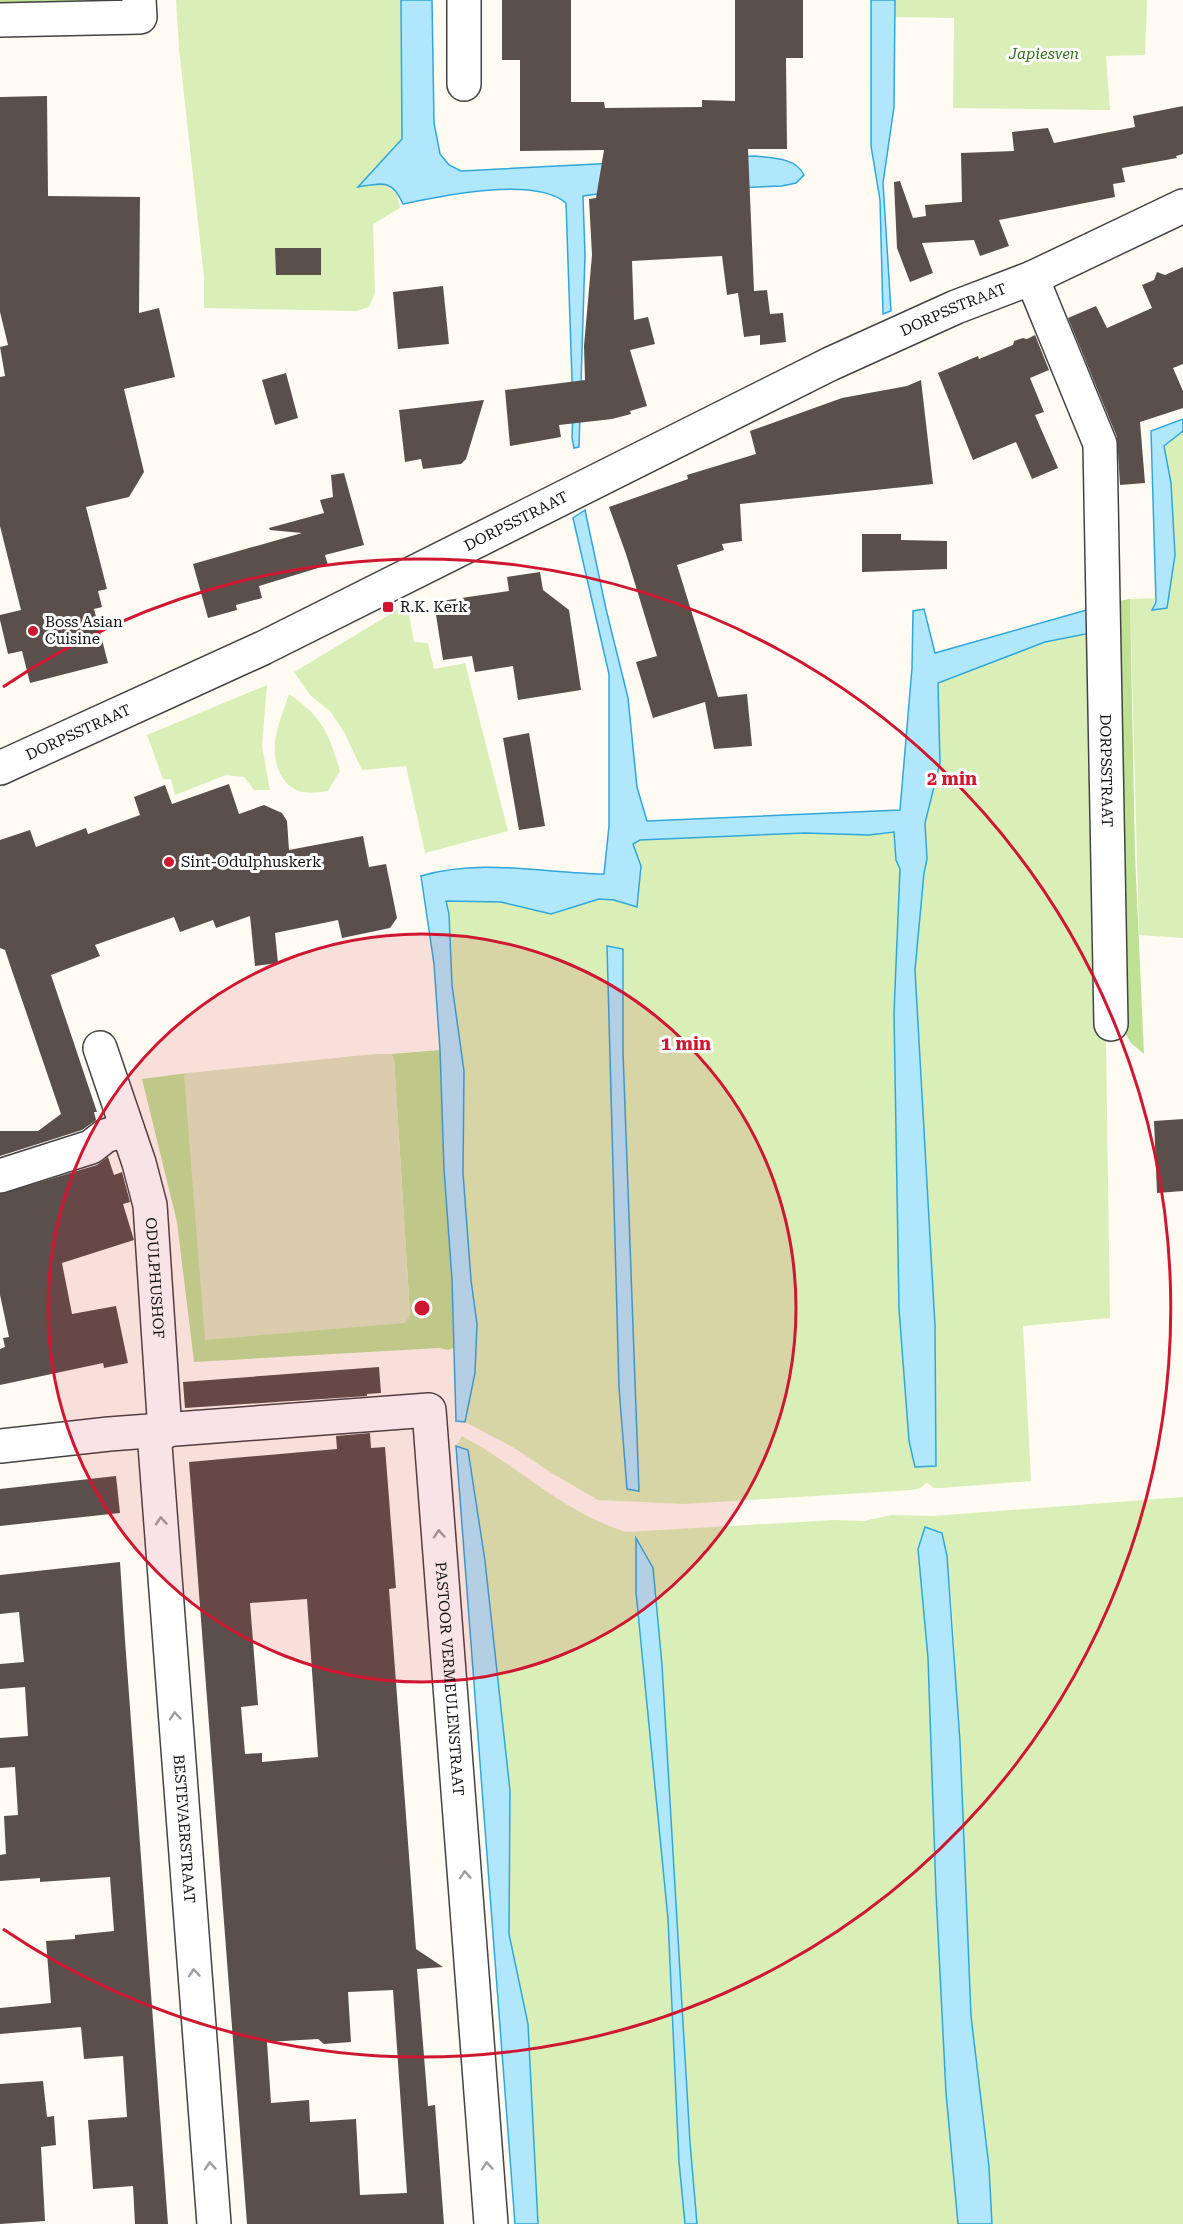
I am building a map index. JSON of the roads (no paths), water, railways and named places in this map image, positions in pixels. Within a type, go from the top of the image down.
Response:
[{"type":"street","points":[[0,20],[140,17],[140,0]]},
{"type":"street","points":[[464,0],[464,84]]},
{"type":"street","name":"DORPSSTRAAT","points":[[0,768],[263,648],[830,364],[956,307],[1032,278],[1183,206]]},
{"type":"street","name":"DORPSSTRAAT","points":[[1032,278],[1100,444],[1111,1024]]},
{"type":"street","name":"ODULPHUSHOF","points":[[100,1048],[150,1205],[160,1432]]},
{"type":"street","points":[[0,1176],[91,1147],[105,1136],[127,1129]]},
{"type":"street","name":"PASTOOR VERMEULENSTRAAT","points":[[160,1432],[429,1410],[491,2224]]},
{"type":"street","points":[[0,1446],[109,1434],[160,1432]]},
{"type":"street","name":"BESTEVAERSTRAAT","points":[[160,1432],[214,2224]]},
{"type":"water","points":[[401,0],[432,0],[434,123],[440,154],[449,165],[461,171],[754,156],[789,162],[800,169],[804,175],[796,183],[782,186],[605,193],[583,196],[585,255],[579,447],[574,448],[572,438],[566,203],[551,195],[510,189],[463,193],[403,204],[395,190],[385,185],[374,184],[358,187],[402,139]]},
{"type":"water","points":[[871,0],[895,0],[894,107],[883,183],[891,311],[883,314],[880,200],[871,146]]},
{"type":"water","points":[[1183,419],[1183,431],[1164,446],[1171,483],[1175,555],[1167,608],[1152,610],[1156,602],[1151,431]]},
{"type":"water","points":[[585,510],[628,698],[637,787],[647,821],[900,810],[912,668],[913,611],[924,609],[935,653],[1090,609],[1091,633],[1045,642],[938,683],[940,763],[925,823],[927,859],[915,970],[935,1326],[936,1466],[915,1467],[909,1441],[899,1309],[894,1013],[900,869],[896,860],[894,832],[869,835],[805,833],[640,840],[633,844],[641,866],[637,907],[614,900],[599,899],[551,914],[501,902],[446,901],[449,914],[452,985],[464,1071],[463,1173],[471,1280],[477,1324],[475,1373],[465,1422],[456,1421],[452,1280],[444,1169],[440,1050],[434,964],[421,876],[443,871],[489,867],[604,874],[609,826],[609,674],[573,518]]},
{"type":"water","points":[[607,946],[623,949],[623,1052],[639,1491],[627,1489],[619,1388]]},
{"type":"water","points":[[456,1446],[468,1450],[485,1561],[510,1791],[509,1934],[528,2024],[538,2224],[515,2224]]},
{"type":"water","points":[[925,1527],[942,1533],[947,1556],[960,1742],[971,2016],[989,2167],[992,2224],[958,2224],[946,2093],[928,1658],[918,1549]]},
{"type":"water","points":[[636,1538],[653,1568],[662,1665],[690,2142],[697,2224],[685,2224],[679,2162],[668,1919],[636,1592]]},
{"type":"place","name":"R.K. Kerk","points":[[388,607]]},
{"type":"place","name":"Boss Asian Cuisine","points":[[33,631]]},
{"type":"place","name":"Sint-Odulphuskerk","points":[[169,862]]},
{"type":"park label","name":"Japiesven","points":[[1044,54]]}]
